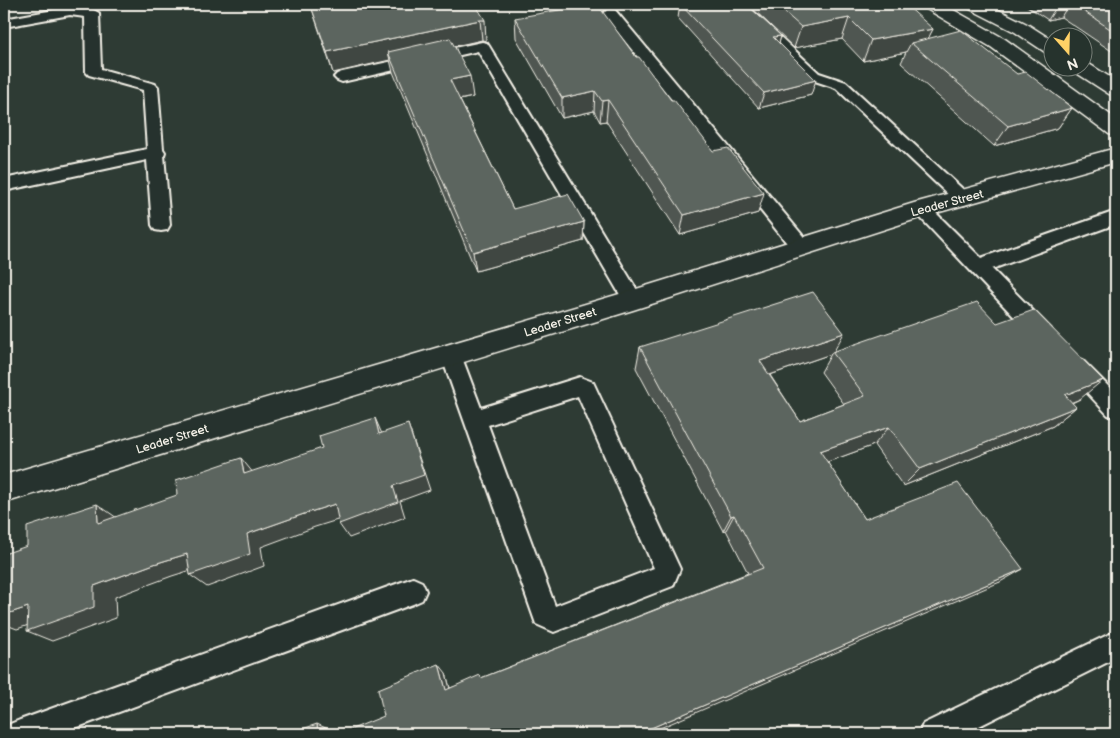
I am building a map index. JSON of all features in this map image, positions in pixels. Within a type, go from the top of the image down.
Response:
[{"type":"street","points":[[931,4],[998,43],[1116,129]]},
{"type":"street","points":[[974,4],[1021,28],[1042,42]]},
{"type":"street","points":[[1092,74],[1116,90]]},
{"type":"street","name":"Leader Street","points":[[4,490],[633,300],[922,209],[1116,155]]},
{"type":"lane","points":[[737,4],[814,76],[841,86],[963,199]]},
{"type":"lane","points":[[4,23],[70,7],[92,13],[94,72],[150,87],[161,225]]},
{"type":"lane","points":[[610,13],[801,247]]},
{"type":"lane","points":[[342,77],[482,46],[633,300]]},
{"type":"lane","points":[[4,185],[156,152]]},
{"type":"lane","points":[[922,209],[1116,408]]},
{"type":"lane","points":[[978,267],[1116,217]]},
{"type":"lane","points":[[451,355],[474,420],[545,615],[554,619],[664,577],[667,568],[585,388],[580,386],[474,420]]},
{"type":"lane","points":[[20,734],[413,591]]},
{"type":"lane","points":[[933,734],[1116,644]]},
{"type":"building","points":[[324,4],[475,4],[485,20],[327,52],[311,6]]},
{"type":"building","points":[[597,4],[636,57],[639,57],[713,151],[728,148],[764,193],[684,215],[608,100],[602,101],[595,91],[562,98],[515,18]]},
{"type":"building","points":[[680,4],[746,4],[781,36],[773,37],[816,80],[764,93]]},
{"type":"building","points":[[775,4],[905,4],[933,29],[871,40],[849,18],[801,27]]},
{"type":"building","points":[[1073,4],[1116,4],[1116,33]]},
{"type":"building","points":[[961,30],[1017,74],[1026,72],[1072,108],[1008,126],[911,43]]},
{"type":"building","points":[[450,38],[470,76],[450,80],[513,209],[568,194],[584,222],[473,252],[388,52]]},
{"type":"building","points":[[813,292],[844,333],[760,361],[800,421],[865,396],[832,352],[977,302],[997,323],[1034,310],[1103,380],[1065,395],[1076,407],[920,469],[889,427],[820,451],[865,519],[958,483],[1023,569],[637,734],[340,734],[384,716],[378,689],[439,664],[446,690],[480,675],[481,678],[763,568],[734,515],[731,516],[640,347]]},
{"type":"building","points":[[375,418],[379,434],[408,424],[424,475],[393,486],[398,502],[339,524],[335,504],[247,534],[250,554],[190,575],[187,554],[154,564],[94,586],[94,607],[27,631],[28,607],[4,615],[4,554],[27,546],[27,527],[97,504],[98,523],[177,495],[176,480],[241,458],[244,474],[322,448],[319,436]]},
{"type":"building","points":[[317,724],[318,734],[288,734]]}]
